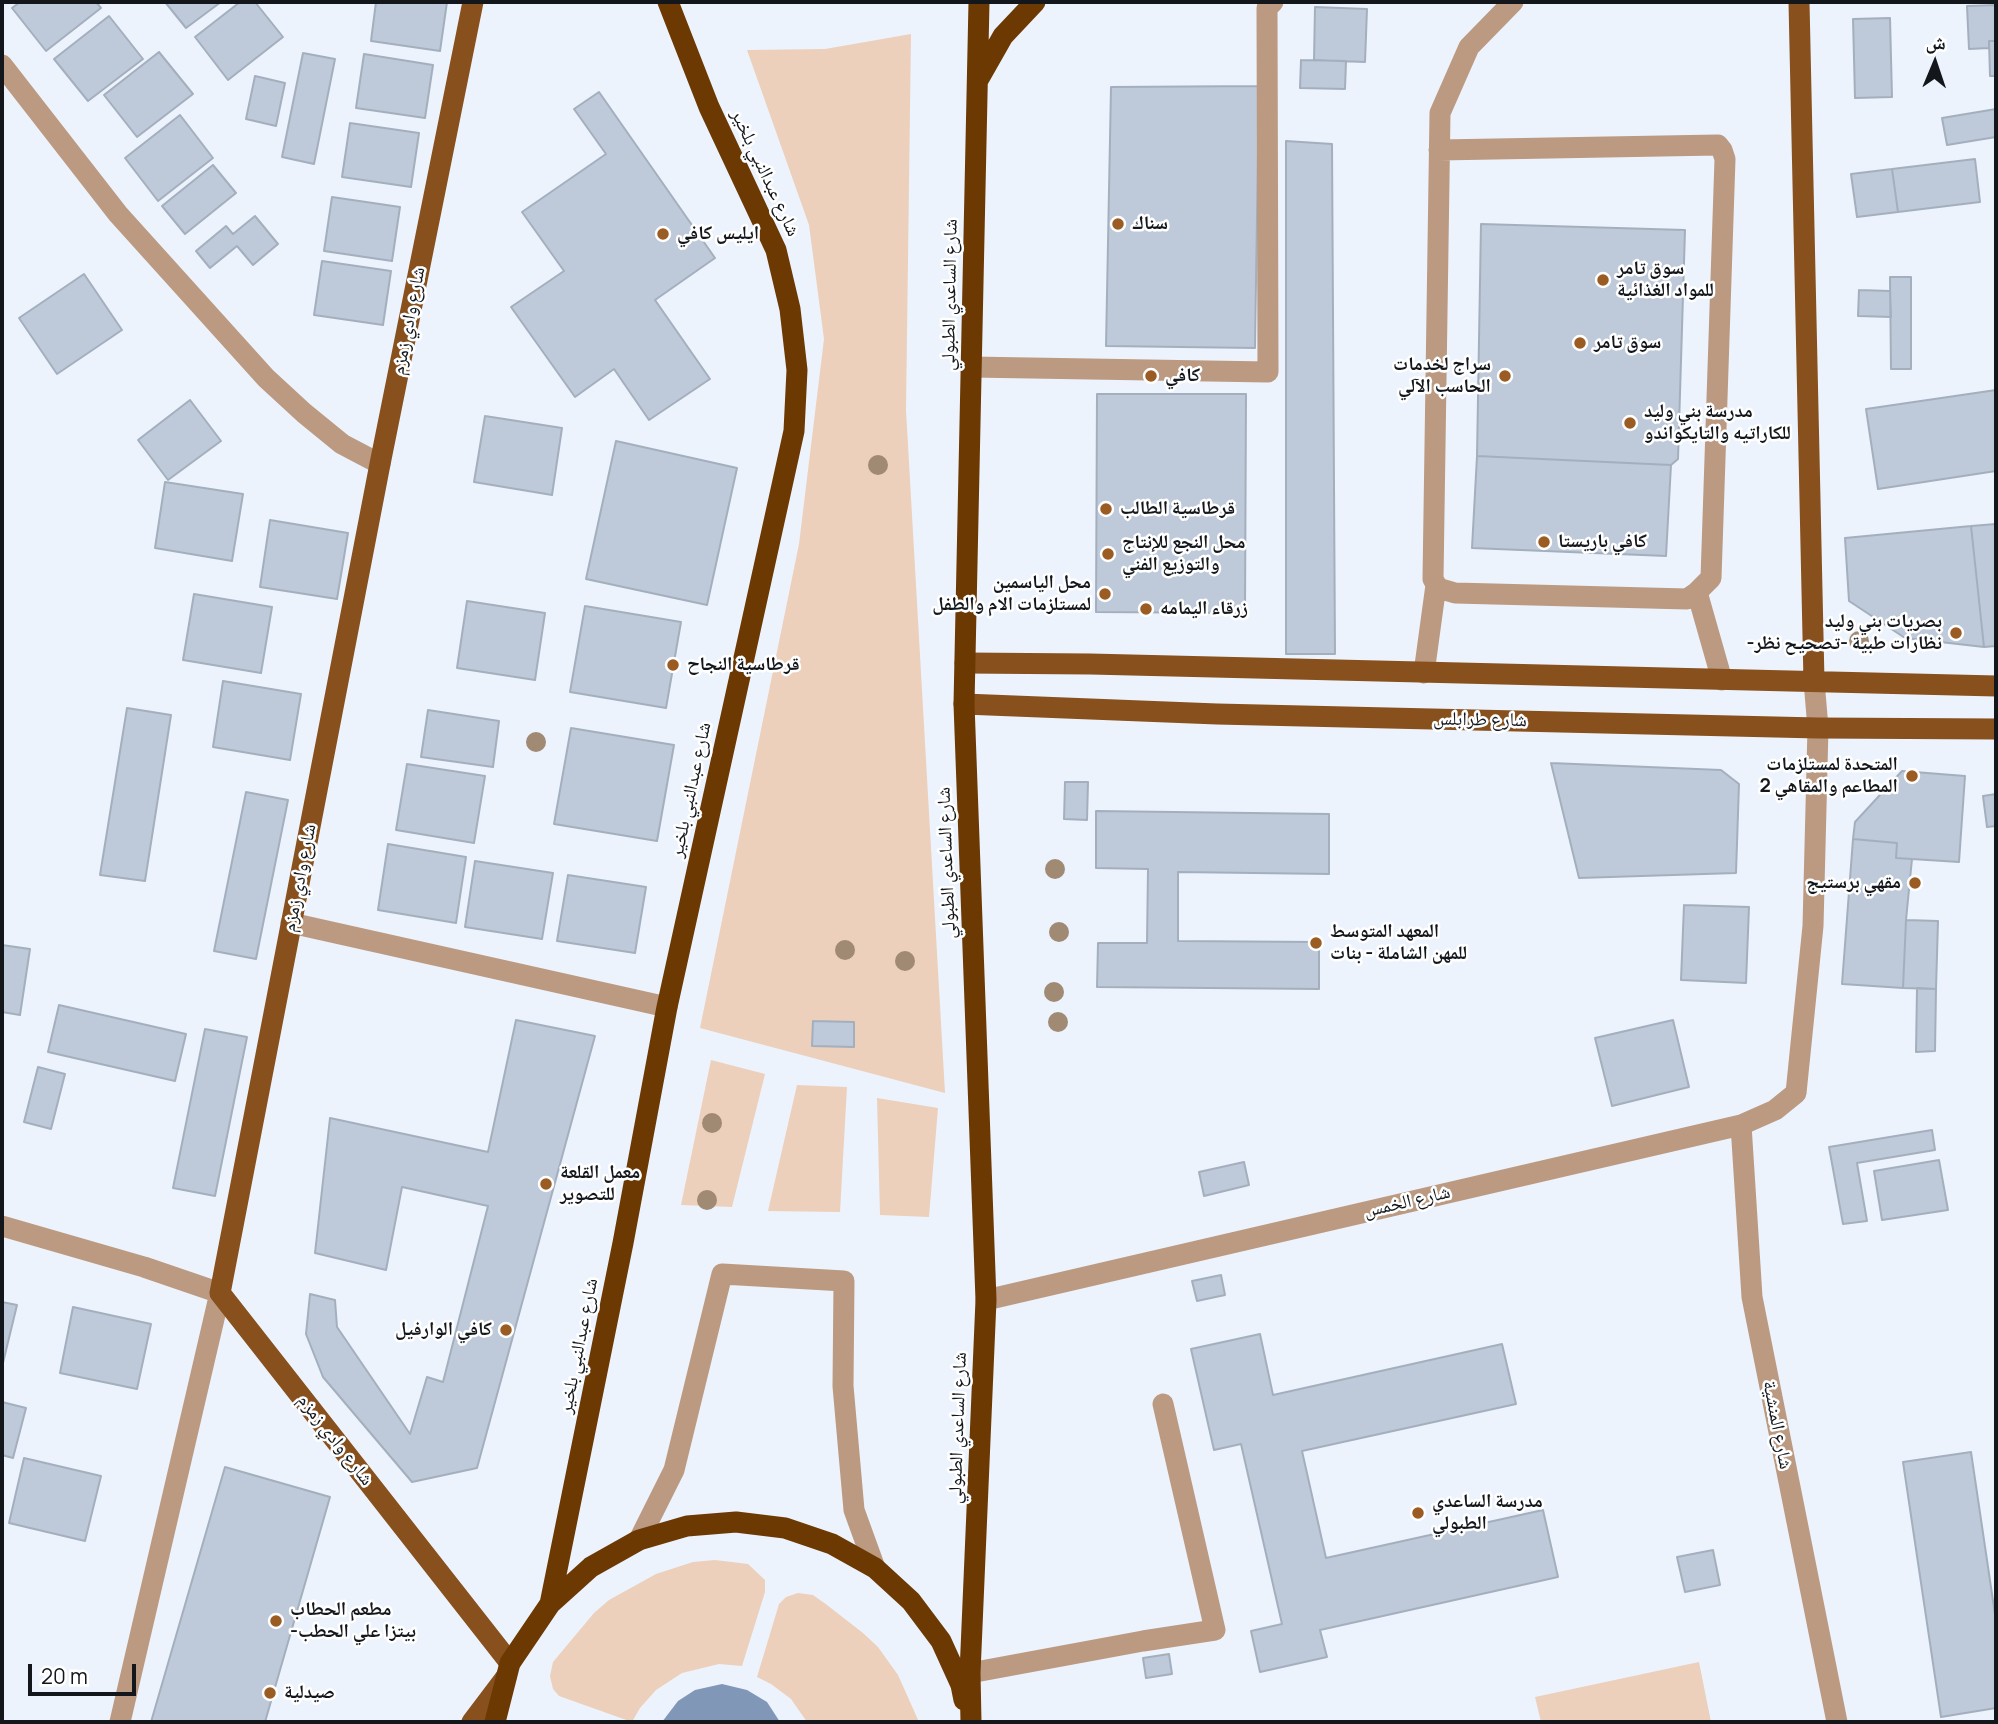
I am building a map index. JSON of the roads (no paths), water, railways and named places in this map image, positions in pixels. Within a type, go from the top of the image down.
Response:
[{"type":"highway","name":"شارع عبدالنبي بلخير","points":[[550,1604],[623,1243],[667,1006],[794,431],[797,370],[790,309],[776,250],[709,107],[668,2]]},
{"type":"highway","name":"شارع الساعدي الطبولي","points":[[970,1722],[986,1300],[964,704],[979,2]]},
{"type":"highway","points":[[977,82],[1003,36],[1035,2]]},
{"type":"highway","points":[[495,1722],[508,1670],[550,1604],[591,1567],[639,1540],[687,1526],[736,1522],[785,1528],[832,1544],[875,1568],[911,1601],[941,1641],[961,1685],[970,1722]]},
{"type":"main road","name":"شارع وادي زمزم","points":[[472,2],[220,1293],[508,1670]]},
{"type":"main road","points":[[1799,2],[1814,681]]},
{"type":"main road","points":[[965,663],[1996,686]]},
{"type":"main road","name":"شارع طرابلس","points":[[964,704],[1217,714],[1818,728],[1996,729]]},
{"type":"main road","points":[[472,1722],[508,1670]]},
{"type":"street","points":[[971,367],[1268,372],[1267,8],[1273,2]]},
{"type":"street","points":[[1439,150],[1718,145],[1722,150],[1725,159],[1712,578],[1687,599],[1455,593],[1438,588],[1433,579],[1439,150],[1440,113],[1469,47],[1513,2]]},
{"type":"street","points":[[2,65],[118,214],[266,378],[342,444],[380,464]]},
{"type":"street","points":[[1424,673],[1436,585]]},
{"type":"street","points":[[1697,592],[1722,680]]},
{"type":"street","points":[[1814,681],[1818,728]]},
{"type":"street","name":"شارع الخمس","points":[[986,1300],[1741,1125],[1774,1110],[1796,1093],[1800,1068],[1813,926],[1818,728]]},
{"type":"street","points":[[291,923],[667,1006]]},
{"type":"street","name":"شارع المنشية","points":[[1741,1125],[1752,1297],[1838,1722]]},
{"type":"street","points":[[2,1226],[144,1267],[220,1293],[120,1722]]},
{"type":"street","points":[[639,1540],[674,1470],[722,1274],[844,1281],[843,1386],[854,1510],[875,1568]]},
{"type":"street","points":[[970,1673],[1215,1630],[1163,1405]]},
{"type":"water","points":[[722,1684],[747,1690],[767,1702],[780,1722],[662,1722],[678,1701],[695,1690]]},
{"type":"place","name":"سناك","points":[[1118,224]]},
{"type":"place","name":"ايليس كافي","points":[[663,234]]},
{"type":"place","name":"سوق تامر للمواد الغذائية","points":[[1603,280]]},
{"type":"place","name":"سوق تامر","points":[[1580,343]]},
{"type":"place","name":"كافي","points":[[1151,376]]},
{"type":"place","name":"سراج لخدمات الحاسب الآلي","points":[[1505,376]]},
{"type":"place","name":"مدرسة بني وليد للكاراتيه والتايكواندو","points":[[1630,423]]},
{"type":"place","name":"قرطاسية الطالب","points":[[1106,509]]},
{"type":"place","name":"كافي باريستا","points":[[1544,542]]},
{"type":"place","name":"محل النجع للإنتاج والتوزيع الفني","points":[[1108,554]]},
{"type":"place","name":"محل الياسمين لمستلزمات الام والطفل","points":[[1105,594]]},
{"type":"place","name":"زرقاء اليمامه","points":[[1146,609]]},
{"type":"place","name":"بصريات بني وليد -نظارات طبية -تصحيح نظر","points":[[1956,633]]},
{"type":"place","name":"قرطاسية النجاح","points":[[673,665]]},
{"type":"place","name":"المتحدة لمستلزمات المطاعم والمقاهي 2","points":[[1912,776]]},
{"type":"place","name":"مقهي برستيج","points":[[1915,883]]},
{"type":"place","name":"المعهد المتوسط للمهن الشاملة - بنات","points":[[1316,943]]},
{"type":"place","name":"معمل القلعة للتصوير","points":[[546,1184]]},
{"type":"place","name":"كافي الوارفيل","points":[[506,1330]]},
{"type":"place","name":"مدرسة الساعدي الطبولي","points":[[1418,1513]]},
{"type":"place","name":"مطعم الحطاب -بيتزا علي الحطب","points":[[276,1621]]},
{"type":"place","name":"صيدلية","points":[[270,1693]]}]
